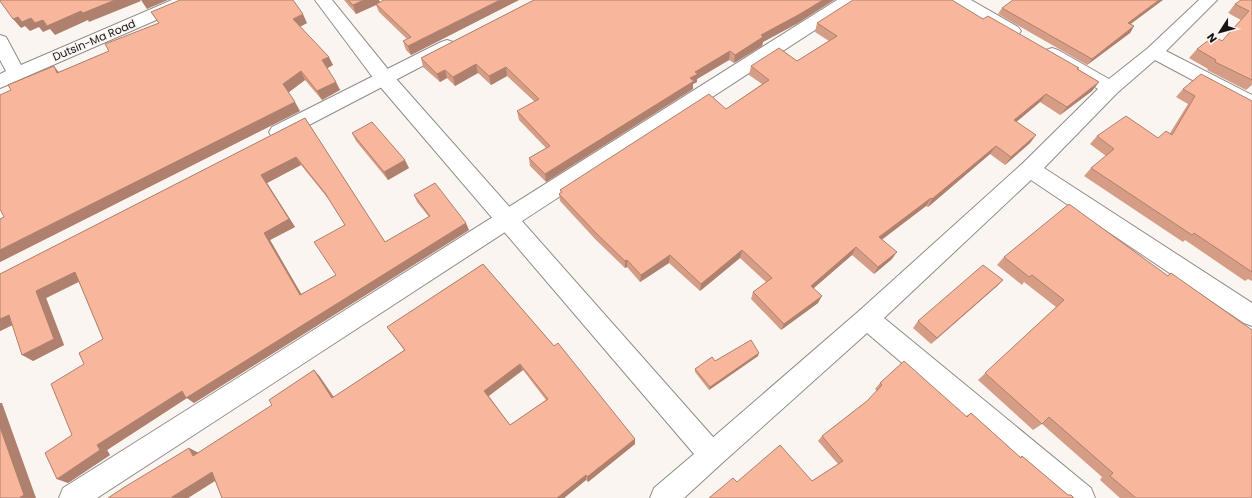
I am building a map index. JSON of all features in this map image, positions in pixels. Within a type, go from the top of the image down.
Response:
[{"type":"street","name":"Dutsin-Ma Road","points":[[8,77],[187,0]]},
{"type":"street","points":[[323,0],[384,78],[712,455]]},
{"type":"street","points":[[73,498],[849,0]]},
{"type":"street","points":[[958,0],[1110,88]]},
{"type":"street","points":[[664,498],[867,318],[1030,169],[1110,88],[1154,52],[1209,0]]},
{"type":"street","points":[[263,140],[460,39]]},
{"type":"street","points":[[0,41],[8,77]]},
{"type":"street","points":[[1154,52],[1252,103]]},
{"type":"street","points":[[1030,169],[1252,316]]},
{"type":"street","points":[[867,318],[1081,498]]},
{"type":"building","points":[[0,0],[115,0],[83,13],[81,11],[47,26],[43,20],[35,23],[31,18],[22,22],[18,17],[13,19]]},
{"type":"building","points":[[180,0],[293,0],[303,14],[293,19],[329,57],[322,60],[336,82],[317,91],[301,71],[283,84],[295,102],[0,250],[0,219],[4,217],[0,209],[0,95],[11,90],[8,85],[54,66],[57,73],[109,51],[105,44],[159,23],[151,12]]},
{"type":"building","points":[[348,0],[364,0],[353,5]]},
{"type":"building","points":[[384,0],[500,0],[408,46],[403,41],[411,37],[376,4]]},
{"type":"building","points":[[534,0],[823,0],[761,35],[763,37],[735,55],[730,51],[695,72],[698,74],[690,78],[694,81],[545,174],[529,158],[550,146],[517,111],[539,99],[506,67],[489,76],[476,64],[453,77],[445,70],[437,74],[421,58]]},
{"type":"building","points":[[853,0],[952,0],[983,19],[988,16],[1079,68],[1077,69],[1099,82],[1067,107],[1046,94],[1014,120],[1036,135],[1011,157],[996,146],[932,199],[931,198],[879,237],[897,252],[878,267],[856,247],[811,286],[822,296],[784,324],[753,292],[772,278],[742,250],[701,284],[670,255],[641,275],[627,260],[625,261],[596,233],[559,194],[562,192],[560,190],[709,94],[726,109],[769,80],[751,66],[779,48],[797,61],[837,36],[817,23]]},
{"type":"building","points":[[1013,0],[1159,0],[1128,23],[1134,26],[1092,59],[1002,8]]},
{"type":"building","points":[[1241,0],[1252,0],[1252,80],[1215,62],[1216,60],[1197,49],[1214,36],[1222,41],[1249,11],[1235,4]]},
{"type":"building","points":[[1201,74],[1252,101],[1252,272],[1194,233],[1192,235],[1091,168],[1114,149],[1097,136],[1126,116],[1158,138],[1166,131],[1172,135],[1195,96],[1183,89]]},
{"type":"building","points":[[305,118],[385,242],[430,216],[414,195],[435,183],[466,223],[186,398],[182,391],[97,445],[100,450],[57,479],[45,453],[72,435],[51,384],[84,364],[79,353],[103,339],[75,272],[36,291],[54,339],[22,355],[9,315],[0,319],[0,274]],"holes":[[[296,157],[325,193],[345,225],[314,242],[336,275],[300,295],[264,233],[289,219],[261,175]]]},
{"type":"building","points":[[372,122],[405,160],[384,172],[352,133]]},
{"type":"building","points":[[1069,204],[1168,276],[1171,273],[1252,330],[1252,498],[1136,498],[1110,476],[1113,473],[1049,417],[1042,424],[985,373],[1064,300],[1032,275],[1029,277],[1004,257]]},
{"type":"building","points":[[483,264],[554,346],[558,343],[635,439],[587,477],[586,475],[557,498],[222,498],[212,472],[172,498],[108,498],[189,448],[193,456],[272,405],[269,400],[314,370],[332,398],[405,350],[387,327]],"holes":[[[520,364],[548,399],[510,425],[484,391]]]},
{"type":"building","points":[[983,265],[1003,280],[937,338],[918,321]]},
{"type":"building","points":[[751,340],[759,353],[710,387],[695,369],[712,357],[715,361]]},
{"type":"building","points":[[904,361],[967,417],[971,413],[1021,458],[1022,456],[1068,495],[1071,495],[1074,498],[709,498],[733,478],[737,482],[780,445],[812,481],[843,461],[822,436],[867,401],[882,385],[880,383]]},
{"type":"building","points":[[0,427],[24,495],[19,498],[0,498]]}]
